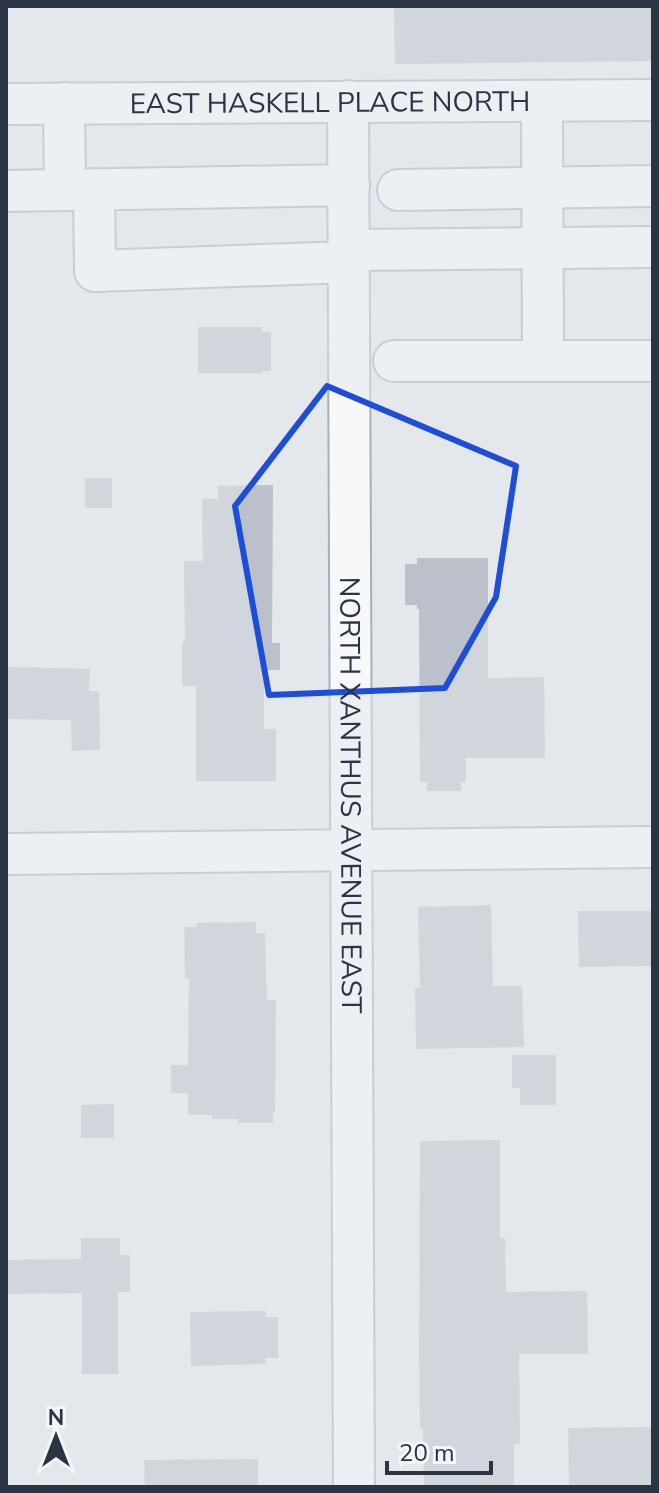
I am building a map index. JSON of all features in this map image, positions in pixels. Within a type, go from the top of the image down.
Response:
[{"type":"street","name":"EAST HASKELL PLACE NORTH","points":[[6,104],[653,100]]},
{"type":"street","name":"NORTH XANTHUS AVENUE EAST","points":[[348,101],[354,1487]]},
{"type":"street","points":[[542,101],[543,361]]},
{"type":"street","points":[[64,103],[95,271],[349,256],[653,247]]},
{"type":"street","points":[[6,191],[349,185]]},
{"type":"street","points":[[398,190],[653,186]]},
{"type":"street","points":[[394,361],[653,361]]},
{"type":"street","points":[[6,854],[653,847]]},
{"type":"highlighted area","points":[[327,386],[516,466],[496,597],[445,688],[269,695],[235,506]]},
{"type":"building","points":[[394,6],[653,6],[653,61],[395,64]]},
{"type":"building","points":[[198,327],[262,327],[262,332],[271,332],[271,371],[198,373]]},
{"type":"building","points":[[85,478],[112,478],[112,508],[85,508]]},
{"type":"building","points":[[273,485],[272,643],[280,643],[280,670],[264,670],[264,729],[276,729],[276,781],[196,781],[196,686],[182,686],[184,561],[203,561],[202,499],[218,499],[218,486]]},
{"type":"building","points":[[417,558],[488,558],[488,678],[544,677],[545,758],[466,758],[466,782],[461,782],[461,791],[427,791],[427,782],[420,782],[419,609],[417,605],[405,605],[405,564],[417,564]]},
{"type":"building","points":[[8,667],[90,669],[89,691],[99,691],[100,750],[72,751],[71,720],[8,719]]},
{"type":"building","points":[[491,905],[493,986],[522,986],[524,1047],[416,1049],[415,988],[420,988],[418,907]]},
{"type":"building","points":[[578,911],[653,911],[653,966],[579,967]]},
{"type":"building","points":[[256,922],[256,933],[265,933],[267,1000],[276,1000],[273,1123],[238,1123],[238,1119],[188,1115],[188,1093],[171,1093],[171,1065],[188,1065],[189,978],[185,978],[184,927],[197,927],[197,923]]},
{"type":"building","points":[[512,1055],[556,1055],[556,1105],[520,1105],[520,1088],[512,1088]]},
{"type":"building","points":[[114,1104],[114,1138],[81,1138],[81,1105]]},
{"type":"building","points":[[500,1140],[500,1238],[505,1238],[506,1292],[587,1291],[588,1354],[519,1354],[520,1444],[514,1444],[514,1487],[424,1487],[419,1354],[420,1141]]},
{"type":"building","points":[[81,1238],[120,1238],[120,1255],[130,1255],[130,1292],[118,1292],[118,1374],[82,1374],[82,1293],[6,1294],[6,1260],[81,1259]]},
{"type":"building","points":[[265,1311],[266,1317],[278,1317],[278,1358],[266,1358],[266,1364],[191,1366],[190,1312]]},
{"type":"building","points":[[653,1427],[653,1487],[569,1487],[568,1428]]},
{"type":"building","points":[[258,1459],[258,1487],[145,1487],[144,1460]]}]
